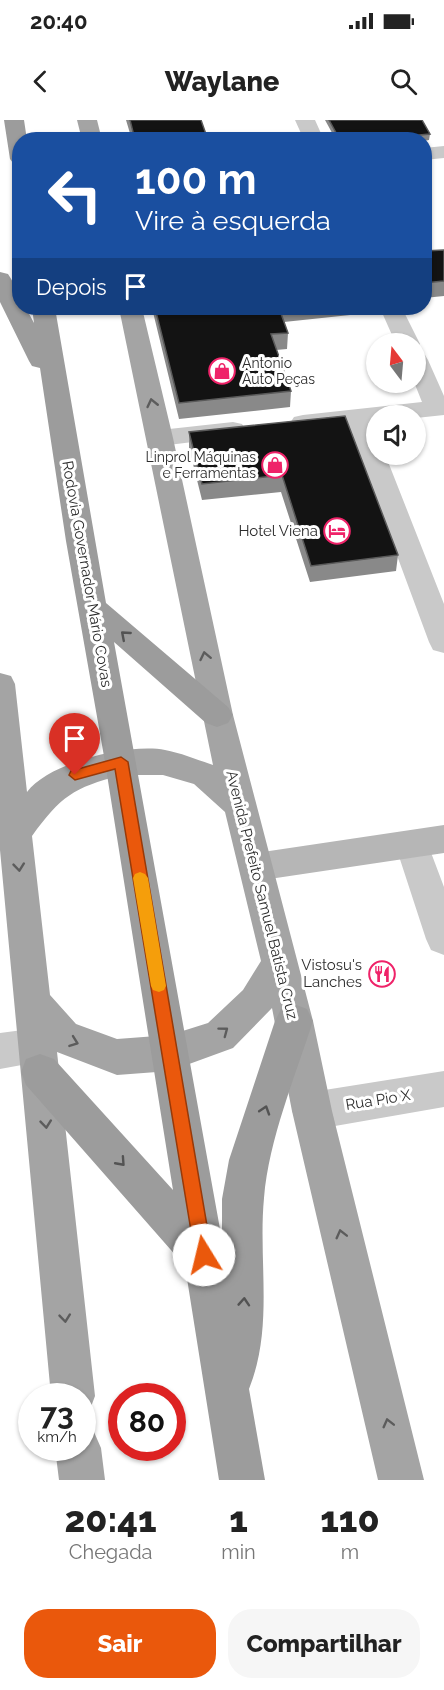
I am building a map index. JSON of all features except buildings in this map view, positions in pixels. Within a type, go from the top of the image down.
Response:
[{"type":"highway","points":[[0,279],[12,303]]},
{"type":"highway","points":[[18,315],[54,387]]},
{"type":"highway","name":"Rodovia Governador Mário Covas","points":[[47,315],[54,387],[121,762],[242,1480]]},
{"type":"highway","points":[[92,607],[217,715]]},
{"type":"highway","points":[[228,1401],[244,1304],[243,1198],[249,1160],[294,1021]]},
{"type":"highway","points":[[39,1058],[204,1255]]},
{"type":"main road","name":"Avenida Prefeito Samuel Batista Cruz","points":[[132,315],[160,438],[217,715],[294,1021],[312,1111],[401,1480]]},
{"type":"main road","points":[[0,684],[72,1383]]},
{"type":"main road","points":[[16,833],[42,797],[75,775],[121,762],[163,762],[205,775],[240,806]]},
{"type":"main road","points":[[256,867],[428,841]]},
{"type":"main road","points":[[33,1002],[63,1037],[95,1049],[117,1057],[170,1053],[220,1036],[256,1002],[279,964]]},
{"type":"main road","points":[[80,1461],[82,1480]]},
{"type":"street","points":[[394,315],[403,333]]},
{"type":"street","points":[[160,438],[441,407],[426,379]]},
{"type":"street","points":[[358,417],[444,642]]},
{"type":"street","points":[[428,841],[444,939]]},
{"type":"street","points":[[0,1051],[39,1058]]},
{"type":"street","name":"Rua Pio X","points":[[312,1111],[444,1089]]},
{"type":"slow traffic","points":[[140,878],[159,986]]},
{"type":"place","name":"Antonio Auto Peças","points":[[222,371]]},
{"type":"place","name":"Linprol Máquinas e Ferramentas","points":[[275,465]]},
{"type":"place","name":"Hotel Viena","points":[[337,531]]},
{"type":"place","name":"Vistosu's Lanches","points":[[382,974]]},
{"type":"route","points":[[75,775],[121,762],[204,1255]]}]
